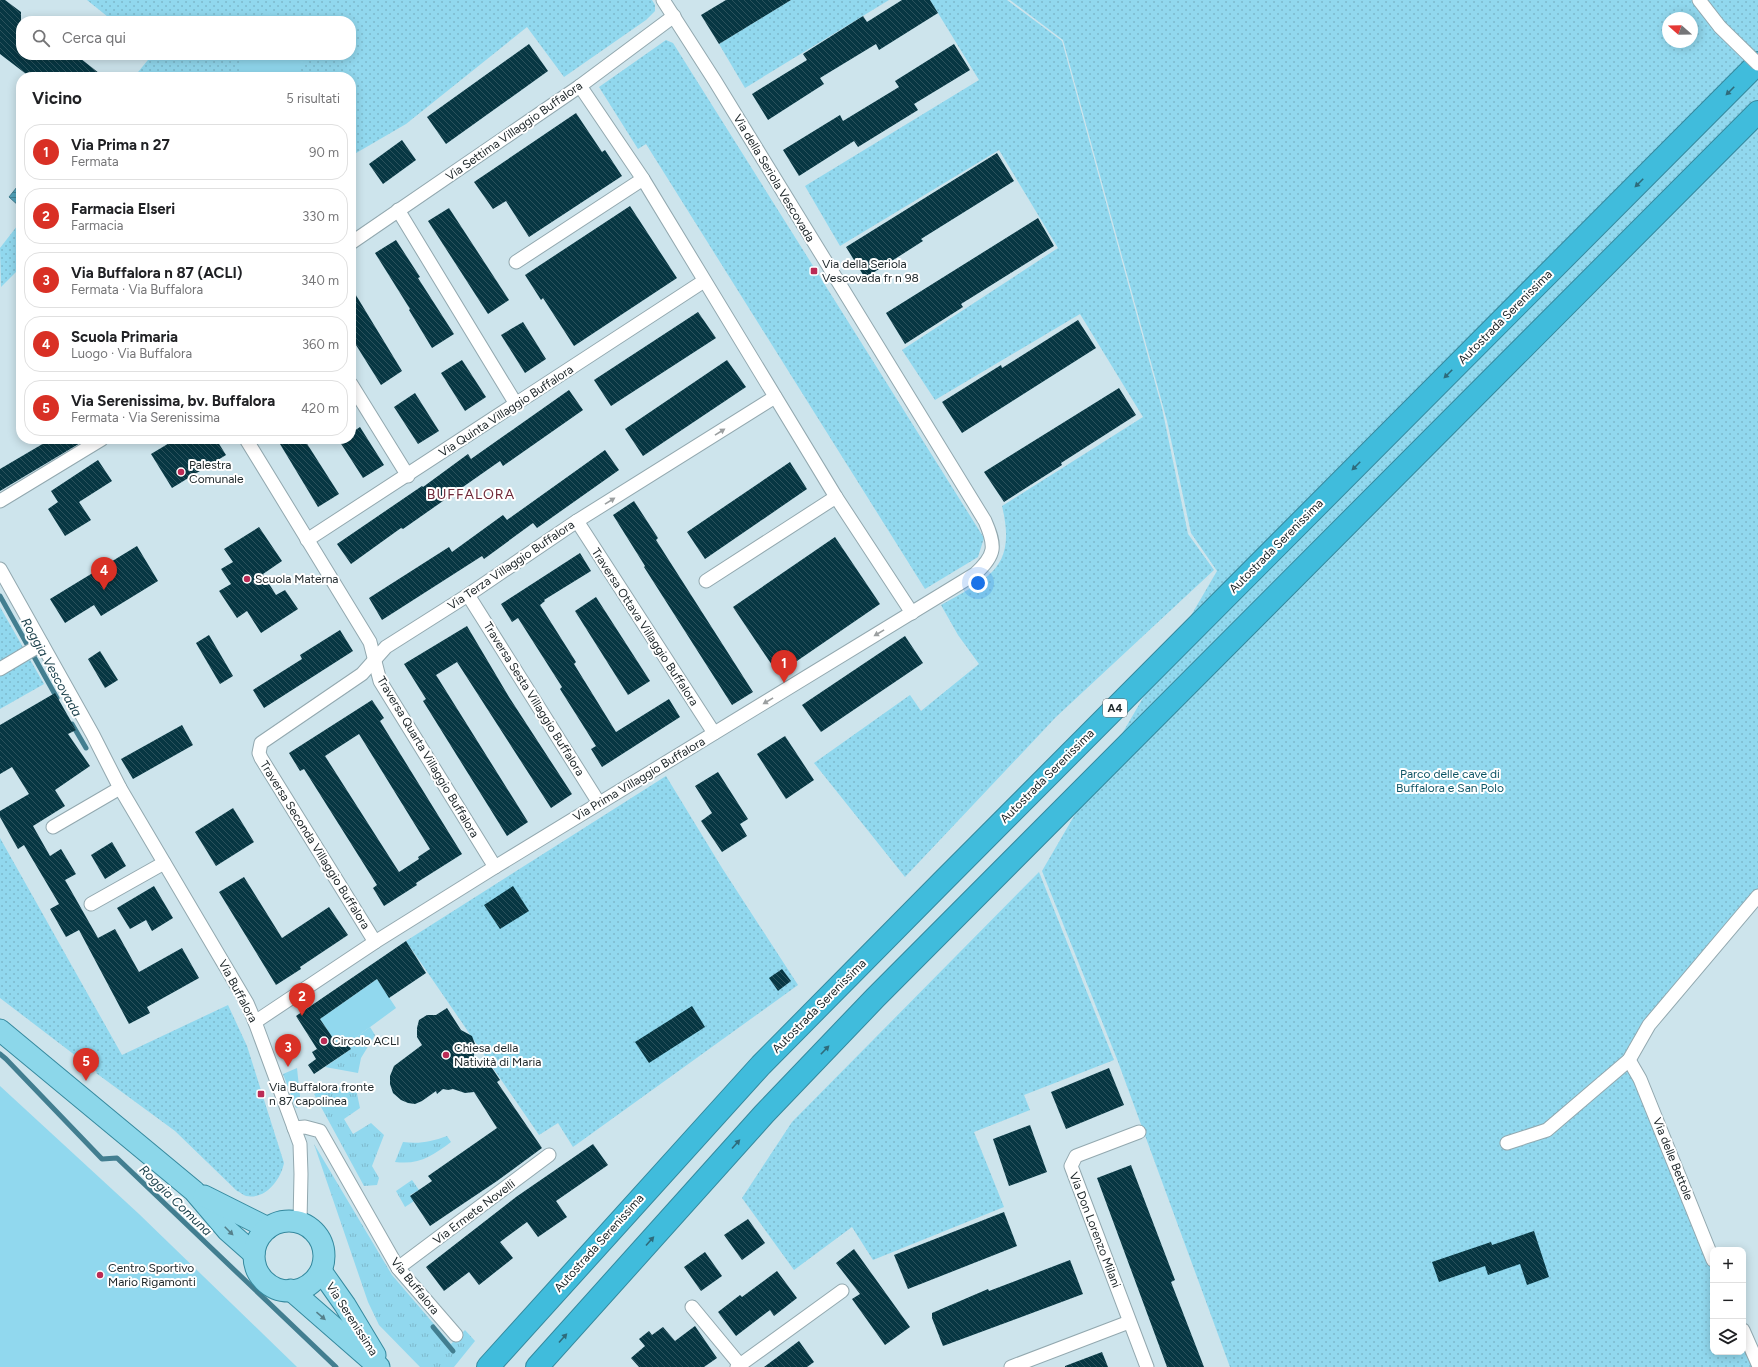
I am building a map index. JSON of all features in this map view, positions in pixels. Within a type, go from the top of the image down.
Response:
[{"type":"highway","name":"Autostrada Serenissima","points":[[488,1367],[761,1065],[960,863],[1758,64]]},
{"type":"highway","points":[[537,1367],[764,1114],[875,998],[1758,112]]},
{"type":"main road","name":"Via Serenissima","points":[[0,1030],[194,1191],[228,1230],[254,1254],[255,1263],[265,1280],[273,1286],[291,1290],[303,1288],[313,1281],[320,1271],[324,1260],[323,1248],[319,1236],[300,1222]]},
{"type":"main road","name":"Via Serenissima","points":[[194,1191],[268,1228]]},
{"type":"main road","points":[[254,1254],[256,1244],[261,1235],[268,1228],[276,1223],[288,1221],[300,1222]]},
{"type":"main road","name":"Via Serenissima","points":[[320,1271],[344,1305],[383,1367]]},
{"type":"main road","name":"Via Serenissima","points":[[291,1290],[379,1367]]},
{"type":"street","name":"Via della Seriola Vescovada","points":[[663,0],[985,521]]},
{"type":"street","points":[[1700,0],[1720,27],[1758,64]]},
{"type":"street","name":"Via Settima Villaggio Buffalora","points":[[356,239],[580,86],[674,16]]},
{"type":"street","points":[[580,86],[643,179],[704,282],[836,497],[912,613]]},
{"type":"street","points":[[516,262],[643,179]]},
{"type":"street","points":[[398,210],[516,404]]},
{"type":"street","name":"Via Quinta Villaggio Buffalora","points":[[307,540],[408,476],[704,282]]},
{"type":"street","points":[[356,392],[408,476]]},
{"type":"street","name":"Via Terza Villaggio Buffalora","points":[[259,748],[265,739],[362,674],[386,647],[468,595],[577,521],[775,397]]},
{"type":"street","points":[[0,500],[94,444]]},
{"type":"street","name":"Traversa Quarta Villaggio Buffalora","points":[[249,444],[370,642],[380,681],[494,867]]},
{"type":"street","points":[[706,581],[836,497]]},
{"type":"street","name":"Traversa Ottava Villaggio Buffalora","points":[[577,521],[714,734]]},
{"type":"street","name":"Via Prima Villaggio Buffalora","points":[[255,1022],[375,942],[494,867],[975,574],[986,564],[992,552],[992,539],[985,521]]},
{"type":"street","name":"Via Buffalora","points":[[2,578],[42,644],[93,735],[120,788],[247,1002],[300,1144],[300,1222]]},
{"type":"street","name":"Traversa Sesta Villaggio Buffalora","points":[[468,595],[599,803]]},
{"type":"street","points":[[0,669],[42,644]]},
{"type":"street","name":"Traversa Seconda Villaggio Buffalora","points":[[259,748],[261,758],[375,942]]},
{"type":"street","points":[[53,827],[120,788]]},
{"type":"street","points":[[91,904],[164,863]]},
{"type":"street","points":[[1507,1143],[1548,1130],[1629,1060],[1649,1026],[1758,896]]},
{"type":"street","name":"Via delle Bettole","points":[[1629,1060],[1640,1079],[1710,1253]]},
{"type":"street","name":"Via Buffalora","points":[[294,1128],[305,1127],[320,1131],[398,1268],[456,1335]]},
{"type":"street","name":"Via Don Lorenzo Milani","points":[[1139,1132],[1076,1156],[1071,1166],[1147,1367]]},
{"type":"street","name":"Via Ermete Novelli","points":[[398,1268],[549,1155]]},
{"type":"street","points":[[692,1307],[738,1366],[842,1291]]},
{"type":"street","points":[[1011,1367],[1130,1322]]},
{"type":"street","points":[[1746,1337],[1758,1364]]},
{"type":"green space","points":[[87,0],[652,0],[655,5],[655,11],[646,20],[564,77],[527,27],[406,124],[356,153],[356,72],[138,72],[148,60],[356,60],[356,16],[107,16]]},
{"type":"green space","points":[[791,0],[889,0],[745,88],[719,44]]},
{"type":"green space","points":[[930,0],[1007,0],[1062,41],[1162,408],[1188,534],[1214,570],[1056,717],[905,877],[814,763],[910,695],[921,711],[979,664],[958,635],[941,605],[973,587],[995,569],[1002,557],[1006,544],[1006,527],[1002,506],[1143,417],[1080,314],[935,400],[902,350],[1058,248],[999,150],[840,246],[805,186],[979,80]]},
{"type":"green space","name":"Parco delle cave di Buffalora e San Polo","points":[[1010,0],[1758,0],[1758,889],[1646,1024],[1633,1046],[1638,1081],[1710,1262],[1710,1355],[1746,1355],[1746,1352],[1752,1367],[1230,1367],[1117,1059],[1042,871],[1217,571],[1191,533],[1167,421],[1063,40]]},
{"type":"green space","points":[[264,10],[277,16],[262,16]]},
{"type":"green space","points":[[666,40],[673,43],[984,538],[978,557],[925,589],[646,144],[638,149],[599,87]]},
{"type":"green space","points":[[243,60],[305,60],[299,72],[244,72],[239,70]]},
{"type":"green space","points":[[16,227],[16,272],[1,287],[0,248]]},
{"type":"green space","points":[[0,607],[44,684],[0,709]]},
{"type":"green space","points":[[666,776],[722,868],[798,985],[573,1147],[558,1123],[539,1135],[406,941]]},
{"type":"green space","points":[[0,838],[122,1055],[228,1005],[247,1046],[284,1163],[276,1182],[266,1192],[260,1195],[246,1196],[237,1191],[175,1131],[96,1073],[97,1072],[0,998]]},
{"type":"green space","points":[[1039,872],[1114,1060],[1024,1095],[1030,1110],[974,1132],[1004,1207],[873,1260],[852,1227],[794,1270],[742,1198],[792,1122]]},
{"type":"green space","points":[[377,979],[396,1008],[347,1044],[344,1039],[337,1044],[320,1019]]},
{"type":"green space","points":[[370,1027],[375,1035],[361,1058],[358,1073],[325,1067],[351,1049],[347,1044]]},
{"type":"green space","points":[[297,1068],[301,1106],[296,1108],[283,1074]]},
{"type":"green space","name":"Centro Sportivo Mario Rigamonti","points":[[0,1086],[139,1214],[297,1367],[0,1367]]},
{"type":"green space","points":[[329,1087],[356,1089],[360,1108],[344,1119],[353,1134],[371,1123],[384,1135],[372,1166],[379,1178],[377,1185],[364,1186],[314,1094]]},
{"type":"green space","points":[[447,1136],[451,1142],[432,1155],[419,1161],[404,1163],[395,1162],[403,1142],[425,1142]]},
{"type":"green space","points":[[314,1144],[392,1275],[451,1344],[465,1330],[475,1341],[454,1367],[420,1367],[379,1325],[368,1302]]},
{"type":"green space","points":[[412,1180],[419,1190],[410,1195],[414,1201],[405,1207],[396,1191]]},
{"type":"shaded area","points":[[16,188],[16,203],[9,197]]},
{"type":"building","points":[[0,0],[5,0],[21,12],[21,16],[16,16],[16,60],[82,60],[98,72],[23,72],[0,54]]},
{"type":"building","points":[[726,0],[791,0],[719,44],[701,15]]},
{"type":"building","points":[[902,0],[930,0],[938,13],[879,50],[876,44],[820,78],[824,84],[768,120],[752,94],[807,60],[803,54],[863,16],[867,22]]},
{"type":"building","points":[[529,44],[548,71],[446,144],[427,117]]},
{"type":"building","points":[[954,44],[970,70],[914,104],[918,110],[858,147],[854,141],[799,176],[783,150],[840,115],[843,121],[899,87],[895,81]]},
{"type":"building","points":[[576,113],[602,152],[605,150],[622,176],[529,237],[506,201],[493,209],[474,182]]},
{"type":"building","points":[[402,140],[416,160],[383,184],[369,164]]},
{"type":"building","points":[[997,153],[1014,181],[921,239],[923,241],[865,278],[846,247]]},
{"type":"building","points":[[630,206],[677,278],[574,346],[543,298],[541,300],[525,275]]},
{"type":"building","points":[[449,208],[509,300],[488,314],[428,221]]},
{"type":"building","points":[[1038,218],[1054,246],[961,304],[963,307],[905,344],[886,313]]},
{"type":"building","points":[[396,240],[420,277],[418,278],[454,334],[432,348],[409,310],[410,309],[375,253]]},
{"type":"building","points":[[356,295],[402,371],[381,385],[356,345]]},
{"type":"building","points":[[698,312],[716,338],[611,406],[594,380]]},
{"type":"building","points":[[1078,320],[1096,348],[962,433],[942,402],[1001,365],[1002,368]]},
{"type":"building","points":[[523,322],[546,359],[525,373],[501,335]]},
{"type":"building","points":[[462,360],[486,397],[465,411],[441,373]]},
{"type":"building","points":[[727,360],[746,387],[643,456],[625,429]]},
{"type":"building","points":[[1119,388],[1136,415],[1004,502],[984,472]]},
{"type":"building","points":[[569,390],[583,410],[503,466],[500,461],[351,564],[337,544],[422,486],[423,487],[468,454],[471,459]]},
{"type":"building","points":[[415,393],[439,431],[418,444],[394,407]]},
{"type":"building","points":[[360,427],[384,465],[363,478],[341,444],[356,444],[356,430]]},
{"type":"building","points":[[42,444],[79,444],[0,491],[0,469]]},
{"type":"building","name":"Palestra Comunale","points":[[168,444],[219,444],[226,455],[172,488],[151,454]]},
{"type":"building","points":[[280,444],[307,444],[339,494],[318,507]]},
{"type":"building","points":[[605,450],[619,470],[537,528],[533,523],[484,559],[482,556],[382,620],[369,598],[449,547],[452,552],[503,515],[507,520]]},
{"type":"building","points":[[98,460],[112,481],[79,502],[91,520],[65,536],[48,509],[58,502],[51,491]]},
{"type":"building","points":[[790,462],[807,489],[705,559],[687,532]]},
{"type":"building","points":[[634,501],[658,538],[656,540],[753,692],[732,705],[644,567],[645,566],[613,515]]},
{"type":"building","name":"Scuola Materna","points":[[259,527],[282,561],[263,574],[276,595],[285,590],[298,609],[261,633],[247,611],[237,618],[219,591],[231,584],[221,569],[233,562],[224,549]]},
{"type":"building","points":[[835,537],[880,604],[778,674],[733,607]]},
{"type":"building","points":[[137,546],[158,581],[101,616],[94,605],[65,623],[50,599]]},
{"type":"building","points":[[580,553],[591,571],[544,600],[545,601],[540,605],[576,662],[574,664],[616,732],[669,699],[680,717],[602,767],[591,749],[596,746],[560,689],[562,687],[518,618],[512,622],[501,604]]},
{"type":"building","points":[[596,597],[650,681],[628,695],[575,611]]},
{"type":"building","points":[[467,626],[509,697],[572,794],[551,808],[457,662],[436,675],[528,822],[507,836],[423,701],[426,699],[404,664]]},
{"type":"building","points":[[340,630],[353,651],[264,708],[253,690],[302,659],[300,655]]},
{"type":"building","points":[[209,635],[233,676],[220,684],[196,643]]},
{"type":"building","points":[[905,636],[923,663],[821,732],[802,705]]},
{"type":"building","points":[[100,651],[118,680],[105,688],[88,659]]},
{"type":"building","points":[[55,693],[76,730],[68,734],[90,766],[55,790],[65,806],[33,826],[50,856],[61,849],[76,874],[65,880],[98,938],[115,929],[139,972],[182,948],[199,978],[147,1007],[150,1013],[129,1024],[79,930],[66,937],[50,909],[59,904],[24,845],[18,849],[0,817],[0,811],[29,794],[12,767],[0,774],[0,725]]},
{"type":"building","points":[[372,700],[384,718],[380,721],[462,854],[416,883],[417,885],[384,906],[373,888],[377,885],[304,769],[300,771],[289,753]],"holes":[[[359,734],[430,849],[418,857],[419,859],[399,872],[325,756]]]},
{"type":"building","points":[[182,725],[193,745],[133,779],[121,759]]},
{"type":"building","points":[[785,736],[814,780],[786,799],[757,754]]},
{"type":"building","points":[[718,772],[748,819],[740,824],[747,836],[722,852],[701,821],[712,813],[695,786]]},
{"type":"building","points":[[233,808],[254,842],[216,866],[195,832]]},
{"type":"building","points":[[112,842],[126,866],[105,879],[91,855]]},
{"type":"building","points":[[244,877],[282,938],[329,907],[348,935],[276,985],[219,892]]},
{"type":"building","points":[[154,886],[173,918],[152,931],[146,920],[130,929],[117,908]]},
{"type":"building","points":[[513,886],[529,911],[500,929],[484,905]]},
{"type":"building","points":[[406,941],[426,973],[389,998],[377,979],[320,1019],[337,1044],[344,1039],[351,1049],[314,1074],[308,1065],[316,1059],[312,1052],[317,1049],[296,1016]]},
{"type":"building","points":[[782,969],[791,981],[778,991],[769,978]]},
{"type":"building","points":[[692,1006],[705,1027],[649,1063],[635,1042]]},
{"type":"building","points":[[447,1008],[461,1030],[472,1036],[475,1044],[473,1067],[486,1059],[500,1080],[497,1082],[542,1148],[497,1181],[430,1226],[410,1196],[432,1181],[428,1176],[497,1128],[474,1092],[465,1093],[453,1089],[443,1089],[437,1094],[436,1091],[415,1104],[401,1100],[393,1093],[390,1084],[390,1076],[394,1066],[422,1045],[417,1037],[419,1020],[427,1015],[436,1015]]},
{"type":"building","points":[[1109,1068],[1124,1105],[1066,1129],[1051,1092]]},
{"type":"building","points":[[1030,1125],[1047,1172],[1009,1186],[993,1139]]},
{"type":"building","points":[[593,1144],[608,1165],[556,1201],[567,1217],[538,1237],[527,1222],[500,1242],[513,1258],[479,1285],[469,1272],[444,1291],[426,1267],[516,1197]]},
{"type":"building","points":[[1131,1165],[1175,1280],[1171,1282],[1204,1367],[1167,1367],[1097,1178]]},
{"type":"building","points":[[1004,1212],[1017,1246],[908,1289],[894,1255]]},
{"type":"building","points":[[748,1219],[765,1243],[742,1260],[724,1235]]},
{"type":"building","points":[[1534,1231],[1549,1277],[1527,1285],[1520,1264],[1488,1275],[1485,1266],[1439,1282],[1432,1262],[1491,1242],[1492,1245]]},
{"type":"building","points":[[854,1249],[910,1327],[885,1345],[852,1299],[860,1294],[836,1263]]},
{"type":"building","points":[[705,1252],[722,1276],[701,1291],[684,1267]]},
{"type":"building","points":[[1070,1260],[1083,1294],[943,1346],[932,1318],[932,1313],[988,1289],[989,1291]]},
{"type":"building","points":[[777,1271],[797,1298],[774,1316],[770,1310],[736,1336],[718,1312],[740,1295],[742,1297]]},
{"type":"building","points":[[695,1326],[717,1358],[704,1367],[639,1367],[631,1358],[645,1346],[639,1339],[649,1331],[652,1335],[663,1327],[675,1341]]},
{"type":"building","points":[[799,1341],[814,1362],[807,1367],[764,1367]]},
{"type":"building","points":[[1102,1352],[1108,1367],[1065,1367],[1065,1366]]},
{"type":"waterway","name":"Roggia Vescovada","points":[[0,596],[57,698]]},
{"type":"waterway","name":"Roggia Vescovada","points":[[72,724],[86,748]]},
{"type":"waterway","name":"Roggia Comuna","points":[[0,1054],[102,1159],[117,1158],[336,1367]]},
{"type":"waterway","name":"Roggia Vescovada","points":[[433,1327],[453,1351]]},
{"type":"place","name":"Via della Seriola Vescovada fr n 98","points":[[814,271]]},
{"type":"place","name":"Palestra Comunale","points":[[181,472]]},
{"type":"place","name":"Scuola Materna","points":[[247,579]]},
{"type":"place","name":"Scuola Primaria","points":[[104,590]]},
{"type":"place","name":"Via Prima n 27","points":[[784,683]]},
{"type":"place","name":"Farmacia Elseri","points":[[302,1016]]},
{"type":"place","name":"Circolo ACLI","points":[[324,1041]]},
{"type":"place","name":"Chiesa della Natività di Maria","points":[[446,1055]]},
{"type":"place","name":"Via Buffalora n 87 (ACLI)","points":[[288,1067]]},
{"type":"place","name":"Via Serenissima, bv. Buffalora","points":[[86,1081]]},
{"type":"place","name":"Via Buffalora fronte n 87 capolinea","points":[[261,1094]]},
{"type":"place","name":"Centro Sportivo Mario Rigamonti","points":[[100,1275]]},
{"type":"district","name":"BUFFALORA","points":[[471,494]]}]
